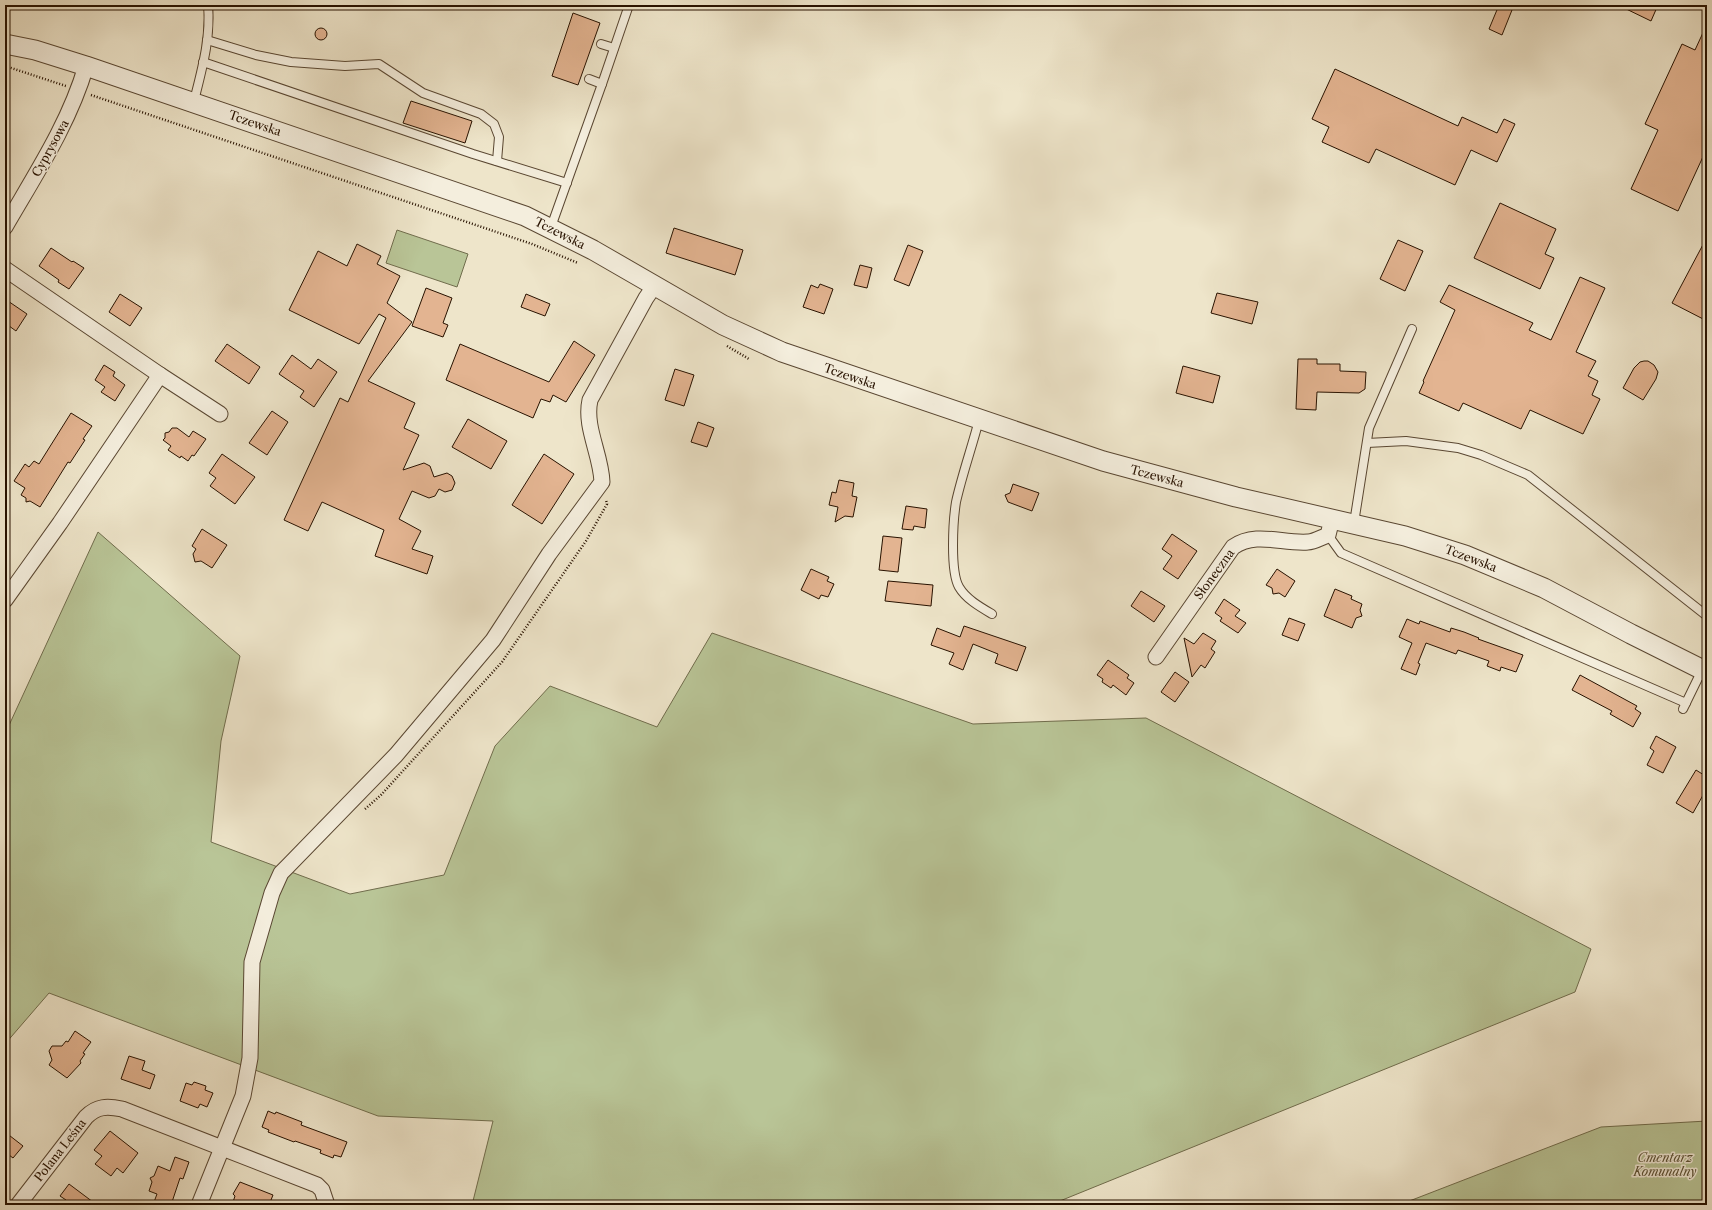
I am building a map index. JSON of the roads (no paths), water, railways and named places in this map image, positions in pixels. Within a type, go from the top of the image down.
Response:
[{"type":"street","name":"Tczewska","points":[[5,44],[36,50],[194,101],[524,216],[551,228],[655,285],[723,325],[757,342],[851,376],[979,420],[1133,470],[1236,497],[1330,527],[1354,523],[1439,546],[1505,571],[1544,588],[1705,671]]},
{"type":"street","name":"Cyprysowa","points":[[5,227],[67,118],[79,90],[86,66]]},
{"type":"street","points":[[5,269],[160,375],[220,414]]},
{"type":"street","points":[[199,1205],[223,1149],[243,1096],[250,1058],[252,962],[276,882],[288,866],[396,755],[493,640],[549,554],[602,482],[599,461],[589,420],[588,408],[590,400],[646,298],[655,285]]},
{"type":"street","points":[[5,600],[60,523],[160,375]]},
{"type":"street","name":"Słoneczna","points":[[1156,657],[1228,554],[1240,542],[1254,538],[1309,542],[1330,527]]},
{"type":"street","name":"Polana Leśna","points":[[18,1205],[86,1117],[101,1107],[111,1106],[317,1185],[322,1190],[327,1205]]},
{"type":"lane","points":[[194,101],[204,62],[210,25],[208,5]]},
{"type":"lane","points":[[551,228],[629,5]]},
{"type":"lane","points":[[207,40],[256,55],[291,62],[345,66],[379,64],[423,93],[481,114],[494,124],[499,137],[497,161]]},
{"type":"lane","points":[[601,44],[614,48]]},
{"type":"lane","points":[[204,62],[497,161],[567,183]]},
{"type":"lane","points":[[589,79],[602,84]]},
{"type":"lane","points":[[1354,523],[1369,428],[1412,329]]},
{"type":"lane","points":[[979,420],[956,503],[952,557],[954,574],[959,587],[978,606],[992,614]]},
{"type":"lane","points":[[1367,443],[1406,441],[1458,448],[1481,455],[1528,475],[1707,616]]},
{"type":"lane","points":[[1330,527],[1341,554],[1685,706],[1705,671]]},
{"type":"park label","name":"Cmentarz Komunalny","points":[[1665,1164]]}]
